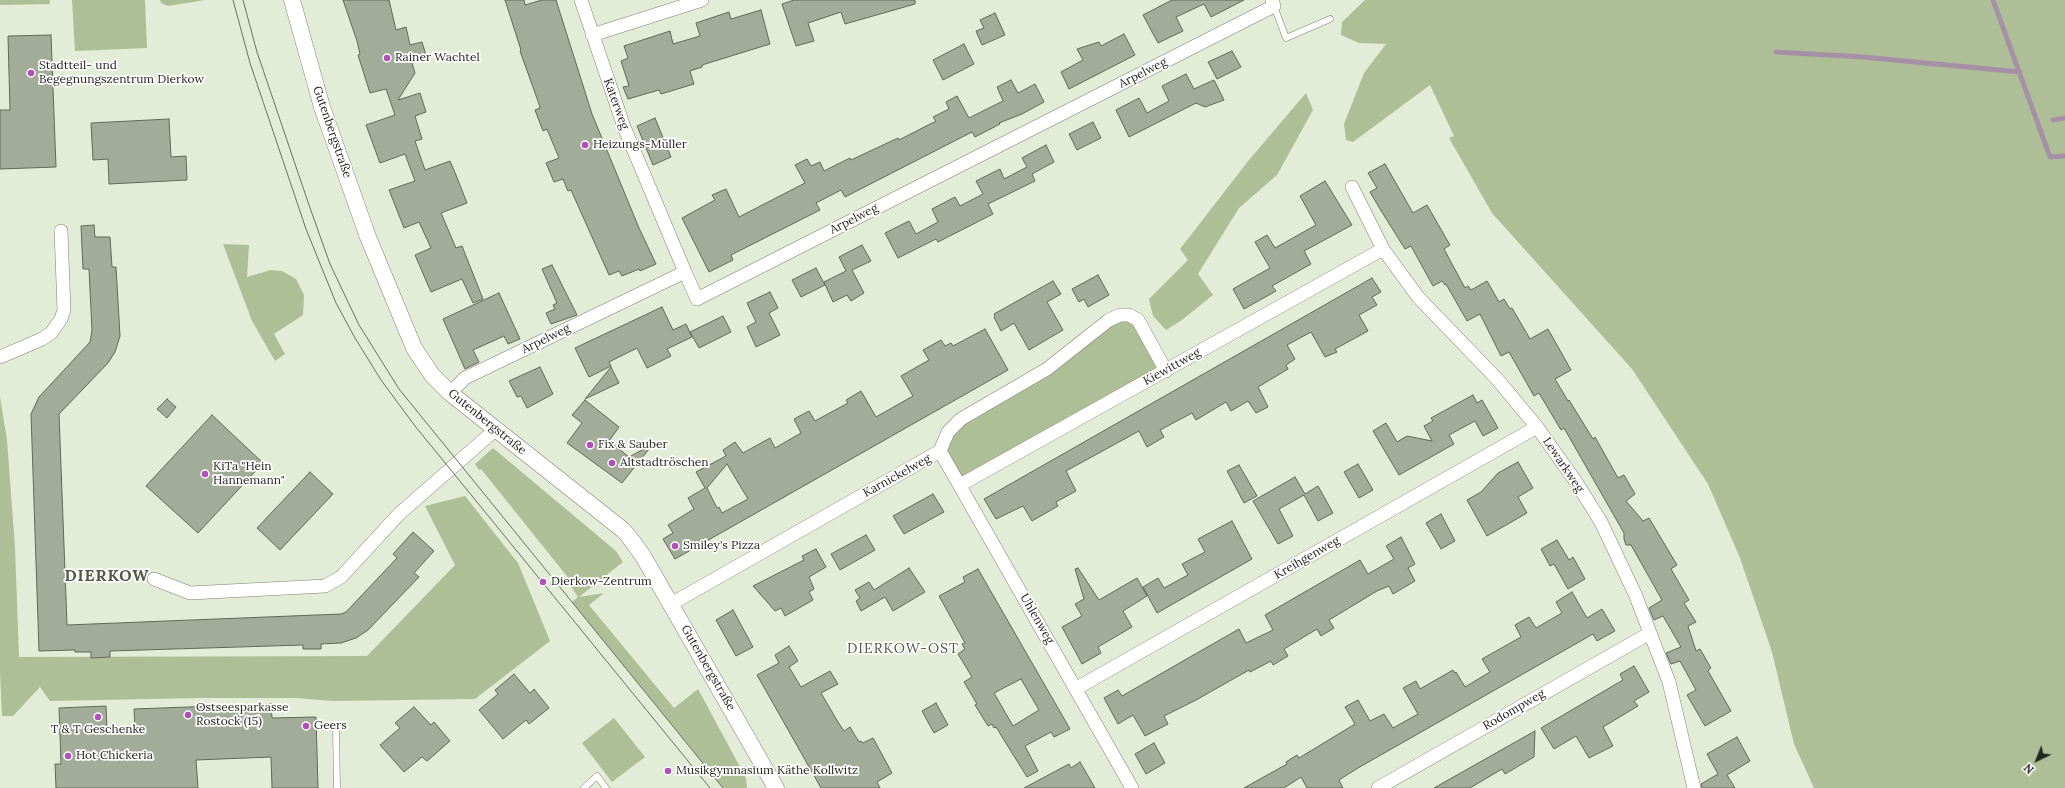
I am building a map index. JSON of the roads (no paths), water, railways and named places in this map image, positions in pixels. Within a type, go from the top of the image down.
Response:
[{"type":"street","name":"Gutenbergstraße","points":[[292,0],[322,107],[368,237],[414,348],[432,375],[450,393],[623,530],[643,556],[776,788]]},
{"type":"street","name":"Katerweg","points":[[581,0],[624,127],[685,272]]},
{"type":"street","points":[[592,35],[702,0]]},
{"type":"street","name":"Arpelweg","points":[[450,393],[465,378],[685,272],[697,299],[1273,3]]},
{"type":"street","name":"Lewarkweg","points":[[1352,187],[1383,248],[1418,297],[1497,379],[1537,427],[1576,482],[1600,522],[1635,594],[1669,682],[1694,788]]},
{"type":"street","points":[[0,357],[42,339],[50,333],[61,319],[64,310],[62,231]]},
{"type":"street","name":"Kiewittweg","points":[[960,485],[1166,371],[1383,248]]},
{"type":"street","name":"Karnickelweg","points":[[671,604],[940,451],[948,432],[961,419],[1047,369],[1109,320],[1120,315],[1129,315],[1138,320],[1166,371]]},
{"type":"street","name":"Kreihgenweg","points":[[1077,688],[1537,427]]},
{"type":"street","points":[[154,579],[190,593],[325,586],[341,577],[399,514],[495,430]]},
{"type":"street","name":"Uhlenweg","points":[[940,451],[1077,688],[1132,788]]},
{"type":"street","name":"Rodompweg","points":[[1378,788],[1650,633]]},
{"type":"lane","points":[[1273,3],[1286,38],[1330,19]]},
{"type":"lane","points":[[336,727],[337,788]]},
{"type":"lane","points":[[584,788],[597,776],[606,788]]},
{"type":"waterway","points":[[1993,0],[2050,157],[2065,156]]},
{"type":"waterway","points":[[1776,52],[1863,57],[2020,72]]},
{"type":"waterway","points":[[2053,120],[2065,118]]},
{"type":"tram line","points":[[233,0],[250,63],[306,229],[336,303],[355,338],[381,380],[415,426],[710,788]]},
{"type":"tram line","points":[[243,0],[257,52],[330,264],[359,325],[399,389],[723,788]]},
{"type":"place","name":"Rainer Wachtel","points":[[387,58]]},
{"type":"place","name":"Stadtteil- und Begegnungszentrum Dierkow","points":[[31,73]]},
{"type":"place","name":"Heizungs-Müller","points":[[585,145]]},
{"type":"place","name":"Fix & Sauber","points":[[590,445]]},
{"type":"place","name":"Altstadtröschen","points":[[612,463]]},
{"type":"place","name":"KiTa \"Hein Hannemann\"","points":[[205,474]]},
{"type":"place","name":"Smiley's Pizza","points":[[675,546]]},
{"type":"place","name":"Dierkow-Zentrum","points":[[543,582]]},
{"type":"place","name":"Ostseesparkasse Rostock (15)","points":[[188,715]]},
{"type":"place","name":"T & T Geschenke","points":[[98,717]]},
{"type":"place","name":"Geers","points":[[306,726]]},
{"type":"place","name":"Hot Chickeria","points":[[68,756]]},
{"type":"place","name":"Musikgymnasium Käthe Kollwitz","points":[[668,771]]},
{"type":"district","name":"DIERKOW","points":[[107,576]]},
{"type":"district","name":"DIERKOW-OST","points":[[903,649]]}]
